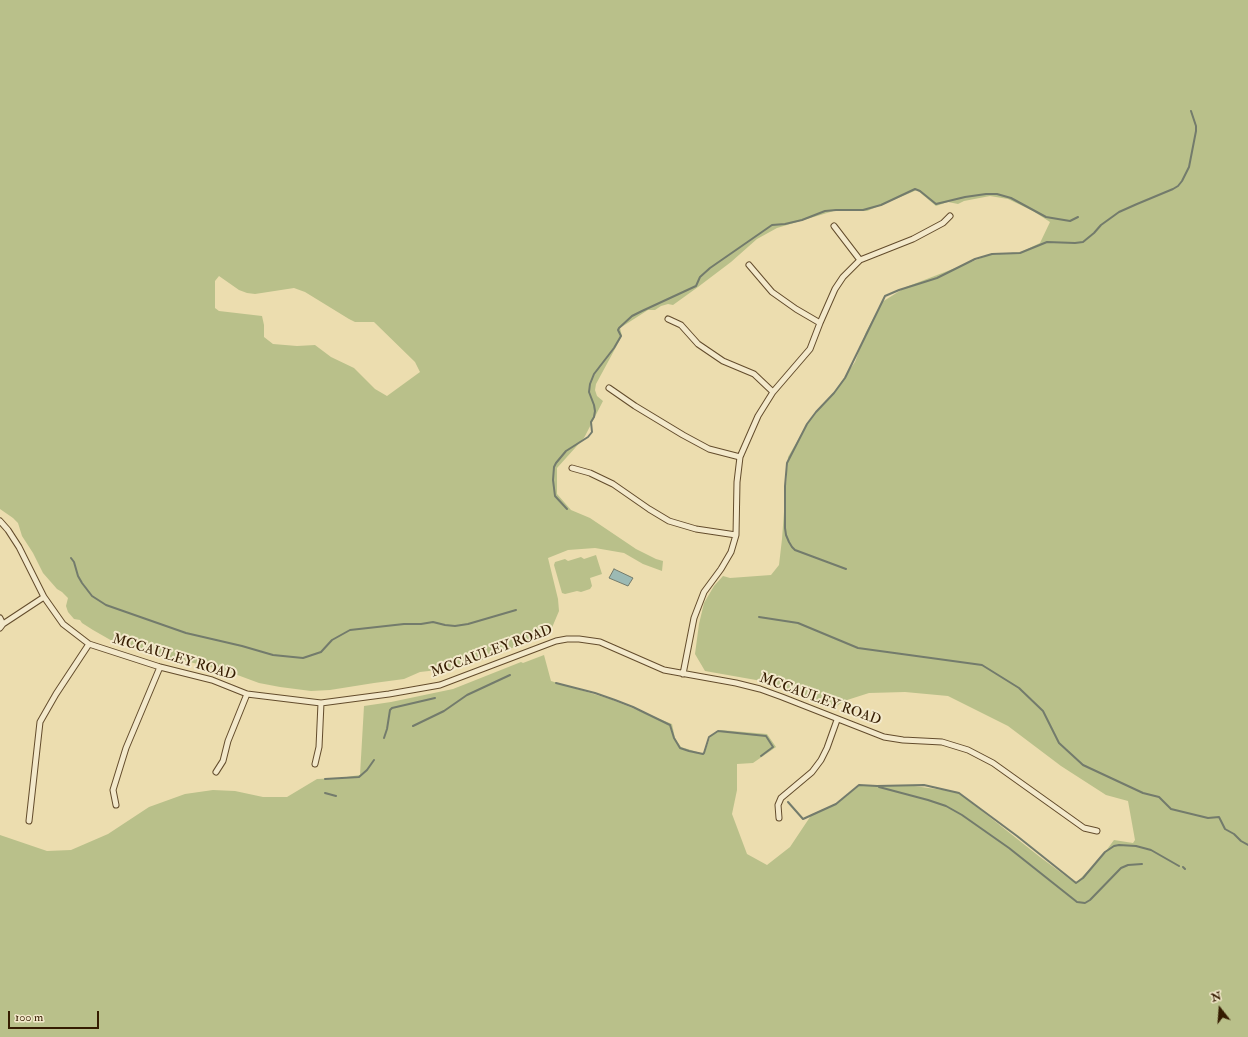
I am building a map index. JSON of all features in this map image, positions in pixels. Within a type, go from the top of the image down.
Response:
[{"type":"street","points":[[683,674],[694,618],[704,592],[722,569],[731,552],[736,535],[737,482],[740,457],[758,416],[773,392],[810,349],[835,290],[843,277],[860,260],[913,239],[943,224],[950,216]]},
{"type":"street","points":[[834,226],[860,260]]},
{"type":"street","points":[[749,265],[772,292],[796,309],[820,323]]},
{"type":"street","points":[[668,319],[681,325],[698,344],[723,361],[754,374],[773,392]]},
{"type":"street","points":[[609,388],[635,406],[709,449],[740,457]]},
{"type":"street","points":[[572,468],[590,473],[613,484],[669,521],[696,529],[736,535]]},
{"type":"street","name":"MCCAULEY ROAD","points":[[0,521],[19,547],[44,597],[63,624],[89,644],[160,667],[212,680],[247,694],[321,703],[389,694],[440,685],[540,646],[556,641],[579,638],[600,642],[664,670],[736,683],[760,689],[884,737],[903,740],[942,742],[968,750],[993,763],[1084,828],[1097,831]]},
{"type":"street","points":[[0,618],[2,626],[44,597]]},
{"type":"street","points":[[29,820],[40,722],[56,694],[89,644]]},
{"type":"street","points":[[116,806],[113,790],[126,748],[160,667]]},
{"type":"street","points":[[216,772],[223,761],[228,741],[247,694]]},
{"type":"street","points":[[315,764],[319,747],[321,703]]},
{"type":"street","points":[[779,818],[778,805],[782,798],[812,772],[821,760],[837,720]]},
{"type":"green space","points":[[0,0],[1248,0],[1248,1037],[0,1037],[0,835],[47,851],[71,850],[108,834],[149,807],[185,794],[213,790],[235,791],[263,797],[287,797],[317,779],[360,775],[364,706],[453,689],[521,662],[523,663],[544,655],[551,681],[610,699],[672,724],[675,738],[681,747],[704,754],[711,735],[721,730],[767,734],[776,747],[753,763],[737,764],[737,790],[732,814],[747,854],[767,865],[790,847],[812,814],[838,803],[859,786],[914,786],[958,792],[1040,857],[1071,880],[1077,882],[1100,859],[1114,840],[1133,843],[1135,840],[1128,801],[1106,795],[1061,766],[1008,726],[948,696],[905,692],[869,693],[844,701],[834,708],[756,680],[705,671],[695,654],[699,624],[704,603],[714,586],[723,576],[730,578],[771,575],[779,565],[788,457],[809,421],[835,391],[855,362],[866,332],[882,302],[906,287],[989,255],[1021,252],[1040,243],[1050,222],[1033,211],[1008,199],[990,196],[964,201],[958,204],[948,202],[936,206],[917,190],[867,211],[837,210],[777,228],[757,239],[731,262],[673,305],[668,304],[655,310],[648,310],[620,328],[622,336],[596,384],[595,390],[597,396],[603,401],[584,438],[557,468],[557,494],[571,510],[590,518],[636,549],[663,561],[662,571],[643,564],[624,553],[595,548],[568,550],[548,558],[558,599],[559,611],[551,630],[539,638],[477,662],[455,668],[420,672],[404,679],[330,690],[311,691],[259,683],[232,673],[114,642],[82,623],[80,620],[74,619],[68,612],[66,606],[68,598],[57,589],[43,573],[22,536],[18,523],[0,509]],"holes":[[[219,276],[239,290],[255,294],[294,288],[305,292],[355,322],[374,322],[415,362],[420,372],[387,396],[375,389],[354,368],[331,357],[315,345],[297,346],[273,344],[264,337],[262,316],[219,311],[215,308],[215,281]]]},
{"type":"green space","points":[[596,555],[602,574],[590,578],[592,586],[590,589],[581,592],[577,591],[565,594],[562,593],[554,565],[555,562],[565,559],[568,561],[581,557],[584,559]]},
{"type":"water","points":[[614,569],[633,578],[628,586],[609,578]]},
{"type":"waterway","points":[[846,569],[795,550],[789,542],[785,528],[785,486],[787,463],[807,424],[845,378],[885,296],[937,278],[975,259],[992,254],[1020,253],[1047,242],[1083,242],[1101,225],[1119,212],[1178,186],[1189,167],[1196,131],[1196,126],[1191,111]]},
{"type":"waterway","points":[[567,509],[555,496],[553,480],[554,467],[566,451],[588,437],[592,432],[591,422],[595,411],[589,392],[590,384],[594,374],[614,348],[621,336],[618,330],[619,328],[632,316],[696,286],[700,277],[710,268],[772,225],[802,220],[825,211],[863,210],[881,205],[915,189],[920,191],[936,204],[965,197],[997,194],[1011,198],[1046,217],[1070,221],[1078,217]]},
{"type":"waterway","points":[[71,558],[82,583],[92,596],[106,605],[186,633],[273,655],[303,658],[321,652],[332,640],[350,630],[433,622],[455,626],[468,624],[516,610]]},
{"type":"waterway","points":[[759,617],[798,623],[858,648],[982,665],[1019,688],[1043,711],[1059,743],[1083,765],[1143,793],[1159,797],[1171,809],[1208,818],[1219,817],[1225,829],[1248,845]]},
{"type":"waterway","points":[[413,726],[444,711],[467,695],[510,675]]},
{"type":"waterway","points":[[556,683],[615,700],[670,725],[674,738],[680,748],[689,751],[703,754],[709,737],[718,731],[766,736],[773,747],[761,756]]},
{"type":"waterway","points":[[384,738],[390,710],[392,708],[435,698]]},
{"type":"waterway","points":[[325,779],[359,777],[367,770],[374,760]]},
{"type":"waterway","points":[[788,802],[803,819],[836,804],[859,785],[924,785],[959,793],[1017,836],[1076,883],[1083,878],[1105,852],[1114,846],[1119,845],[1136,846],[1151,850],[1179,866]]},
{"type":"waterway","points":[[879,787],[946,806],[962,815],[1009,848],[1077,902],[1085,903],[1090,900],[1121,868],[1128,865],[1142,864]]},
{"type":"waterway","points":[[325,793],[336,796]]}]
